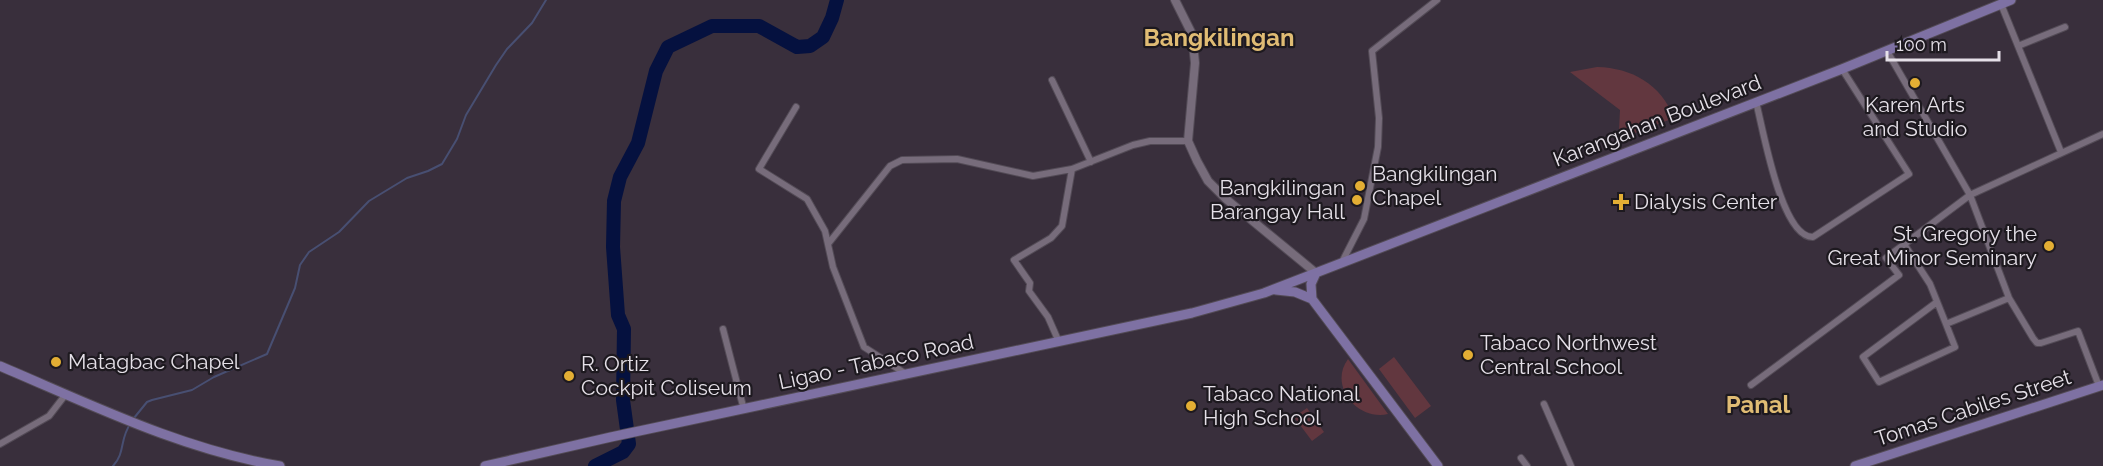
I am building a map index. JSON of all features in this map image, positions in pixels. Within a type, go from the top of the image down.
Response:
[{"type":"main road","name":"Karangahan Boulevard","points":[[1316,273],[1842,69],[2006,1]]},
{"type":"main road","name":"Ligao - Tabaco Road","points":[[485,466],[1192,313],[1275,290],[1316,273]]},
{"type":"main road","points":[[1316,273],[1311,284],[1312,298],[1438,466]]},
{"type":"main road","name":"Ligao - Tabaco Road","points":[[1275,290],[1295,292],[1312,298]]},
{"type":"main road","points":[[0,366],[169,438],[280,466]]},
{"type":"main road","name":"Tomas Cabiles Street","points":[[1854,466],[2101,385]]},
{"type":"street","points":[[1175,0],[1192,34],[1195,63],[1188,141],[1208,181],[1226,199],[1316,273]]},
{"type":"street","points":[[1340,264],[1364,219],[1378,147],[1379,118],[1372,51],[1437,0]]},
{"type":"street","points":[[2006,1],[2018,46],[2061,152]]},
{"type":"street","points":[[2018,46],[2065,27]]},
{"type":"street","points":[[1887,51],[1970,195],[2009,298],[2037,343],[2042,344],[2078,331],[2101,385]]},
{"type":"street","points":[[1756,102],[1783,205],[1800,233],[1813,237],[1909,174],[1842,69]]},
{"type":"street","points":[[1052,80],[1090,162]]},
{"type":"street","points":[[796,107],[759,169],[807,199],[825,231],[833,267],[864,347],[907,375]]},
{"type":"street","points":[[1751,386],[1899,275],[1886,258],[1970,195],[2103,134]]},
{"type":"street","points":[[828,244],[890,166],[902,160],[969,160],[1033,176],[1072,169],[1133,145],[1150,141],[1188,141]]},
{"type":"street","points":[[1059,342],[1048,317],[1029,291],[1030,283],[1014,260],[1051,238],[1062,226],[1072,169]]},
{"type":"street","points":[[1904,244],[1930,284],[1955,347],[1880,382],[1863,357],[1937,302]]},
{"type":"street","points":[[1946,324],[2009,298]]},
{"type":"street","points":[[723,329],[744,410]]},
{"type":"street","points":[[0,444],[49,416],[66,394]]},
{"type":"street","points":[[1544,404],[1571,466]]},
{"type":"street","points":[[1521,458],[1527,466]]},
{"type":"shaded area","points":[[1597,67],[1622,71],[1644,80],[1661,96],[1674,118],[1622,138],[1619,130],[1620,110],[1570,72]]},
{"type":"shaded area","points":[[1394,357],[1431,406],[1415,418],[1379,369]]},
{"type":"shaded area","points":[[1348,359],[1388,414],[1377,415],[1366,412],[1349,399],[1342,380],[1343,369]]},
{"type":"shaded area","points":[[1307,408],[1324,432],[1312,441],[1294,417]]},
{"type":"waterway","points":[[134,418],[147,402],[192,390],[214,377],[267,354],[295,288],[300,265],[309,252],[339,232],[369,201],[407,178],[442,164],[457,139],[466,115],[496,65],[507,49],[532,23],[546,0]]},
{"type":"waterway","points":[[595,466],[623,452],[629,444],[623,400],[624,329],[618,315],[613,247],[614,201],[620,177],[638,143],[656,71],[668,47],[712,26],[759,26],[797,47],[810,46],[823,37],[837,0]]},
{"type":"waterway","points":[[113,466],[120,456],[125,434],[131,423]]},
{"type":"place","name":"Karen Arts and Studio","points":[[1915,83]]},
{"type":"place","name":"Bangkilingan Chapel","points":[[1360,186]]},
{"type":"place","name":"Bangkilingan Barangay Hall","points":[[1357,200]]},
{"type":"place","name":"Dialysis Center","points":[[1621,202]]},
{"type":"place","name":"St. Gregory the Great Minor Seminary","points":[[2049,246]]},
{"type":"place","name":"Tabaco Northwest Central School","points":[[1468,355]]},
{"type":"place","name":"Matagbac Chapel","points":[[56,362]]},
{"type":"place","name":"R. Ortiz Cockpit Coliseum","points":[[569,376]]},
{"type":"place","name":"Tabaco National High School","points":[[1191,406]]},
{"type":"district","name":"Bangkilingan","points":[[1219,38]]},
{"type":"district","name":"Panal","points":[[1758,405]]}]
